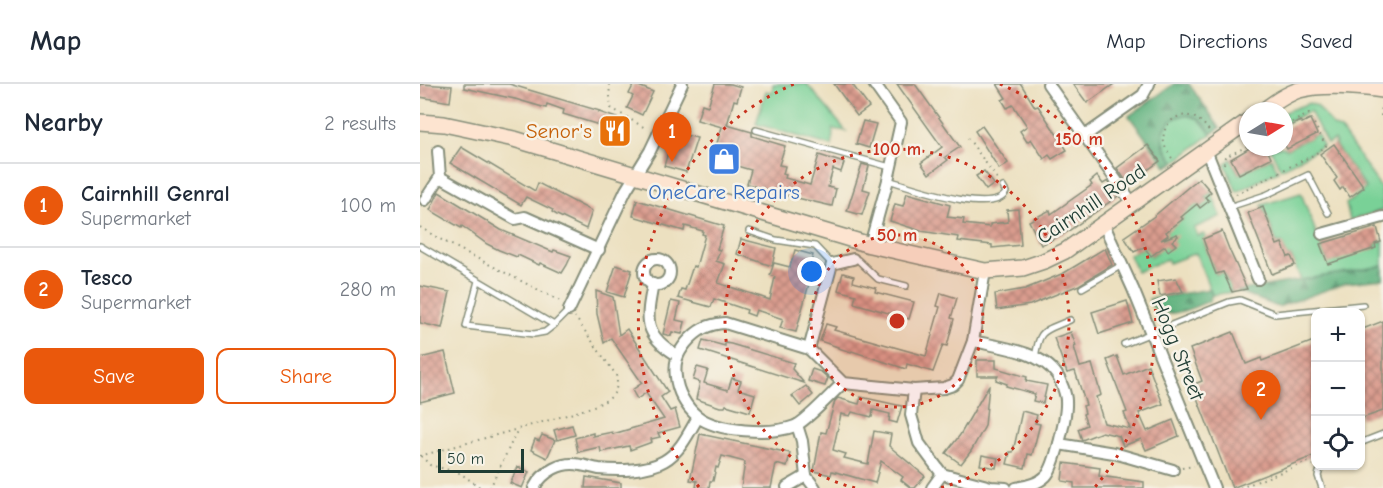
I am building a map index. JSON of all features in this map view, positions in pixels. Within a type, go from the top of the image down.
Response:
[{"type":"main road","points":[[1277,102],[1299,90],[1316,86],[1383,90]]},
{"type":"main road","name":"Cairnhill Road","points":[[420,122],[444,124],[514,139],[870,245],[985,271],[1023,268],[1065,251],[1239,127]]},
{"type":"street","points":[[569,310],[626,190],[650,151],[682,84]]},
{"type":"street","points":[[870,245],[901,122],[874,84]]},
{"type":"street","points":[[1048,84],[1133,204]]},
{"type":"street","points":[[1086,135],[1143,95],[1149,84]]},
{"type":"street","points":[[1211,146],[1228,207],[1258,279]]},
{"type":"street","points":[[425,200],[440,177],[438,151]]},
{"type":"street","points":[[440,177],[514,219],[525,217],[599,250]]},
{"type":"street","points":[[1322,234],[1383,217]]},
{"type":"street","name":"Hogg Street","points":[[1104,225],[1123,265],[1214,488]]},
{"type":"street","points":[[809,349],[832,264],[853,259]]},
{"type":"street","points":[[843,383],[797,425],[772,432],[756,432],[711,423],[698,417],[689,408],[676,385],[675,368],[677,355],[694,334],[712,324],[725,323],[809,349],[843,383],[914,390],[944,388],[958,380],[973,341],[985,271]]},
{"type":"street","points":[[652,284],[647,315],[648,323],[655,338],[677,355]]},
{"type":"street","points":[[973,341],[1023,352],[1049,367],[1057,375],[1063,390],[1066,401],[1059,444],[1051,468],[1045,477],[1016,488]]},
{"type":"street","points":[[914,390],[911,415],[919,443],[942,474],[992,487],[1006,488]]},
{"type":"street","points":[[534,488],[544,475],[566,464],[607,470],[645,467],[661,463],[676,450],[698,417]]},
{"type":"street","points":[[797,425],[802,441],[806,476],[815,488]]},
{"type":"street","points":[[1059,444],[1114,453],[1173,470]]},
{"type":"street","points":[[932,488],[942,474]]},
{"type":"street","points":[[787,487],[806,476]]},
{"type":"lane","points":[[756,130],[891,167]]},
{"type":"lane","points":[[1228,207],[1266,195],[1308,175],[1328,213]]},
{"type":"lane","points":[[888,180],[965,201],[1000,200],[1006,192],[1003,187]]},
{"type":"lane","points":[[749,231],[776,240],[815,246],[832,264]]},
{"type":"lane","points":[[420,246],[554,325]]},
{"type":"lane","points":[[853,259],[858,260],[878,279],[906,286]]},
{"type":"lane","points":[[1082,288],[1123,265]]},
{"type":"lane","points":[[478,281],[466,326],[534,334],[545,332],[569,310]]},
{"type":"lane","points":[[1124,344],[1229,302],[1240,300],[1275,314],[1363,305]]},
{"type":"lane","points":[[1035,359],[1041,334],[1070,320]]},
{"type":"lane","points":[[1365,441],[1383,434]]},
{"type":"lane","points":[[1319,470],[1318,476],[1322,488]]},
{"type":"path","points":[[609,84],[611,108],[656,135]]},
{"type":"path","points":[[1236,195],[1326,146],[1309,114],[1293,122]]},
{"type":"path","points":[[1180,169],[1167,153],[1162,139],[1172,120],[1185,115],[1199,119],[1211,146]]},
{"type":"path","points":[[968,138],[1003,187]]},
{"type":"path","points":[[1227,174],[1223,163],[1225,157],[1239,150]]},
{"type":"path","points":[[420,226],[447,243],[562,302],[575,299]]},
{"type":"path","points":[[481,488],[460,473],[430,465],[421,456],[602,403],[615,392],[616,375],[569,310]]},
{"type":"path","points":[[490,488],[518,429]]},
{"type":"path","points":[[1240,488],[1307,462],[1311,463]]},
{"type":"path","points":[[1173,470],[1204,464]]},
{"type":"green space","points":[[773,84],[807,84],[846,131],[833,129],[832,146],[756,124],[766,91],[772,93]]},
{"type":"green space","points":[[1174,84],[1189,84],[1220,128],[1211,134],[1203,122],[1192,116],[1185,115],[1172,120],[1164,131],[1163,138],[1166,150],[1175,162],[1167,167],[1129,116]]},
{"type":"green space","points":[[1309,103],[1317,106],[1333,126],[1341,130],[1381,188],[1383,210],[1350,220],[1346,204],[1366,188],[1334,144],[1336,143],[1334,140],[1327,144],[1310,111],[1293,120],[1293,109]]},
{"type":"green space","points":[[1185,115],[1199,119],[1211,134],[1175,162],[1164,140],[1165,127],[1169,122]]},
{"type":"green space","points":[[1317,134],[1323,146],[1281,169],[1274,156],[1293,156],[1293,146]]},
{"type":"green space","points":[[1271,158],[1278,171],[1237,192],[1225,164],[1231,159],[1239,174]]},
{"type":"green space","points":[[1211,192],[1221,216],[1194,228],[1198,236],[1204,234],[1206,238],[1203,239],[1216,274],[1223,272],[1232,292],[1212,295],[1196,253],[1169,263],[1167,259],[1137,272],[1129,255],[1147,245],[1151,256],[1158,251],[1151,240],[1183,219],[1180,216],[1197,204],[1201,208],[1208,201],[1205,197]]},
{"type":"green space","points":[[1301,193],[1326,259],[1376,248],[1375,244],[1383,241],[1383,266],[1301,280],[1291,256],[1284,256],[1286,254],[1282,243],[1277,243],[1262,205]]},
{"type":"green space","points":[[1383,266],[1383,279],[1346,283],[1278,307],[1237,291]]},
{"type":"green space","points":[[1210,289],[1212,295],[1209,301],[1176,313],[1159,312],[1149,299]]},
{"type":"building","points":[[420,84],[452,86],[450,102],[420,97]]},
{"type":"building","points":[[464,84],[509,84],[600,111],[622,120],[614,146],[604,143],[609,128],[563,114],[564,110],[547,104],[546,108],[464,88]]},
{"type":"building","points":[[634,84],[653,92],[642,115],[627,108],[633,96],[629,94]]},
{"type":"building","points":[[715,84],[731,84],[741,87],[737,101],[734,100],[727,125],[752,132],[752,136],[785,146],[779,165],[785,166],[783,174],[786,175],[785,178],[810,185],[819,155],[844,163],[841,172],[833,169],[828,187],[836,189],[832,206],[747,184],[751,170],[712,159],[722,127],[697,120],[702,104],[708,106]]},
{"type":"building","points":[[834,84],[852,84],[869,107],[857,116]]},
{"type":"building","points":[[897,84],[915,84],[960,147],[945,157],[948,160],[929,174],[921,163],[942,147]]},
{"type":"building","points":[[997,84],[1021,84],[1067,150],[1052,159],[1049,155],[1044,159],[1031,139],[1027,142],[1020,131],[1027,126],[1013,105],[1007,108],[1002,100],[1006,98]]},
{"type":"building","points":[[1073,84],[1114,84],[1087,103]]},
{"type":"building","points":[[1310,119],[1317,134],[1293,146],[1293,125],[1300,121],[1302,123]]},
{"type":"building","points":[[863,121],[876,124],[869,148],[856,144]]},
{"type":"building","points":[[982,126],[1008,163],[999,169],[975,131]]},
{"type":"building","points":[[685,135],[697,138],[686,172],[664,166],[671,142],[682,146]]},
{"type":"building","points":[[1334,144],[1364,187],[1350,197],[1343,187],[1340,190],[1334,181],[1337,178],[1320,154]]},
{"type":"building","points":[[1148,145],[1160,161],[1128,184],[1117,168]]},
{"type":"building","points":[[461,147],[535,191],[538,183],[592,211],[586,229],[526,197],[521,205],[450,163]]},
{"type":"building","points":[[1239,154],[1270,156],[1271,158],[1239,174],[1231,159]]},
{"type":"building","points":[[862,164],[869,166],[863,189],[870,191],[862,215],[847,211]]},
{"type":"building","points":[[984,171],[994,184],[986,190],[976,176]]},
{"type":"building","points":[[1097,176],[1103,184],[1108,181],[1118,196],[1067,232],[1041,245],[1029,221],[1050,210],[1051,214],[1092,185],[1090,182]]},
{"type":"building","points":[[1199,178],[1211,192],[1205,197],[1209,201],[1200,208],[1197,204],[1181,217],[1183,219],[1166,232],[1168,235],[1161,240],[1177,234],[1178,236],[1172,241],[1176,245],[1168,251],[1165,246],[1151,256],[1144,247],[1134,252],[1124,237],[1153,217]]},
{"type":"building","points":[[439,192],[501,230],[553,252],[554,250],[571,256],[567,265],[562,273],[487,244],[462,226],[461,228],[430,210]]},
{"type":"building","points":[[907,193],[950,205],[947,217],[964,219],[963,224],[990,227],[990,224],[1008,222],[1007,210],[1018,209],[1021,245],[992,248],[992,245],[958,241],[959,237],[921,231],[890,221],[895,204],[903,206]]},
{"type":"building","points":[[637,200],[724,226],[716,261],[725,264],[718,283],[770,300],[775,277],[770,275],[774,263],[790,267],[795,250],[813,255],[807,279],[810,280],[796,332],[780,328],[783,319],[756,310],[754,316],[746,313],[747,310],[714,299],[711,307],[678,298],[681,289],[685,290],[693,266],[696,267],[705,235],[702,234],[703,231],[685,226],[684,231],[633,216]]},
{"type":"building","points":[[1263,207],[1277,245],[1282,243],[1288,257],[1291,256],[1295,265],[1272,274],[1248,213]]},
{"type":"building","points":[[1377,227],[1381,242],[1375,244],[1376,248],[1328,264],[1320,244]]},
{"type":"building","points":[[1222,231],[1247,289],[1232,292],[1223,272],[1216,274],[1203,239]]},
{"type":"building","points":[[741,239],[776,248],[772,266],[737,254]]},
{"type":"building","points":[[1105,248],[1112,265],[1079,285],[1030,305],[997,310],[995,294],[1025,289],[1064,273]]},
{"type":"building","points":[[616,265],[632,270],[624,297],[607,292]]},
{"type":"building","points":[[843,273],[854,276],[853,282],[876,288],[875,292],[914,302],[909,319],[854,303],[856,295],[838,290]]},
{"type":"building","points":[[1176,278],[1183,292],[1160,296],[1157,281]]},
{"type":"building","points":[[420,286],[450,292],[442,328],[420,323]]},
{"type":"building","points":[[596,291],[613,297],[619,335],[627,329],[668,392],[661,397],[670,411],[675,409],[680,427],[658,433],[660,437],[651,439],[652,442],[630,450],[629,446],[601,452],[600,447],[578,452],[575,438],[593,433],[593,436],[612,432],[613,434],[664,419],[646,393],[637,399],[632,390],[642,383],[611,338],[604,343],[597,314]]},
{"type":"building","points":[[941,293],[957,298],[947,346],[943,345],[933,372],[907,364],[906,369],[820,341],[826,324],[836,327],[834,330],[926,356],[940,307],[937,306]]},
{"type":"building","points":[[671,301],[680,303],[676,320],[685,322],[682,334],[672,332],[671,336],[663,334]]},
{"type":"building","points":[[1127,301],[1133,323],[1099,334],[1092,312]]},
{"type":"building","points":[[1383,321],[1383,411],[1365,417],[1365,362],[1365,328]]},
{"type":"building","points":[[1071,332],[1080,367],[1092,364],[1101,395],[1096,397],[1104,423],[1130,429],[1124,413],[1127,412],[1107,360],[1117,356],[1124,375],[1148,365],[1163,404],[1139,413],[1147,431],[1173,420],[1179,436],[1146,450],[1141,439],[1123,446],[1119,436],[1102,432],[1082,440],[1078,429],[1087,425],[1083,414],[1085,413],[1083,406],[1086,405],[1075,371],[1067,373],[1054,338]]},
{"type":"building","points":[[1233,332],[1246,364],[1261,358],[1262,361],[1311,342],[1311,457],[1232,488],[1192,385],[1202,381],[1190,349]]},
{"type":"building","points":[[703,340],[725,346],[725,343],[731,344],[794,363],[792,369],[804,383],[700,350]]},
{"type":"building","points":[[445,352],[455,393],[420,402],[420,358]]},
{"type":"building","points":[[977,360],[996,360],[996,368],[1027,377],[1026,381],[1047,385],[1043,403],[1033,401],[1035,394],[1006,386],[1007,384],[996,380],[998,376],[977,376]]},
{"type":"building","points":[[697,367],[708,370],[704,383],[728,390],[732,378],[741,381],[738,389],[755,394],[750,412],[726,405],[720,407],[696,399],[700,382],[693,380]]},
{"type":"building","points":[[812,369],[828,378],[825,386],[808,381]]},
{"type":"building","points":[[989,385],[985,426],[961,464],[946,453],[960,435]]},
{"type":"building","points":[[806,386],[813,395],[800,406],[792,396]]},
{"type":"building","points":[[861,397],[902,406],[897,423],[889,421],[890,414],[873,410],[872,417],[852,412],[850,416],[841,414],[833,450],[846,454],[844,458],[868,464],[874,431],[891,434],[889,446],[925,476],[915,488],[911,488],[901,480],[903,477],[881,461],[875,483],[832,471],[831,475],[814,471],[821,432],[826,433],[835,401],[838,398],[859,404]]},
{"type":"building","points":[[1022,411],[1037,415],[1035,423],[1040,424],[1032,455],[1028,454],[1025,468],[1007,464],[1010,452],[1013,452]]},
{"type":"building","points":[[572,425],[575,435],[557,440],[554,430]]},
{"type":"building","points":[[700,434],[790,453],[787,467],[776,464],[771,488],[741,488],[745,462],[722,456],[709,488],[696,488],[697,481],[690,480]]},
{"type":"building","points":[[542,435],[555,440],[547,458],[531,450],[535,439],[539,441]]},
{"type":"building","points":[[982,455],[998,458],[996,468],[980,465]]},
{"type":"building","points":[[1064,463],[1100,468],[1099,476],[1144,482],[1144,488],[1074,488],[1074,483],[1062,481]]},
{"type":"building","points":[[518,467],[529,472],[522,488],[510,483]]},
{"type":"building","points":[[586,477],[621,483],[621,488],[585,488]]},
{"type":"place","name":"Senor's","points":[[615,131]]},
{"type":"place","name":"OneCare Repairs","points":[[724,159]]},
{"type":"place","name":"Cairnhill Genral","points":[[672,162]]},
{"type":"place","name":"Tesco","points":[[1261,420]]}]
